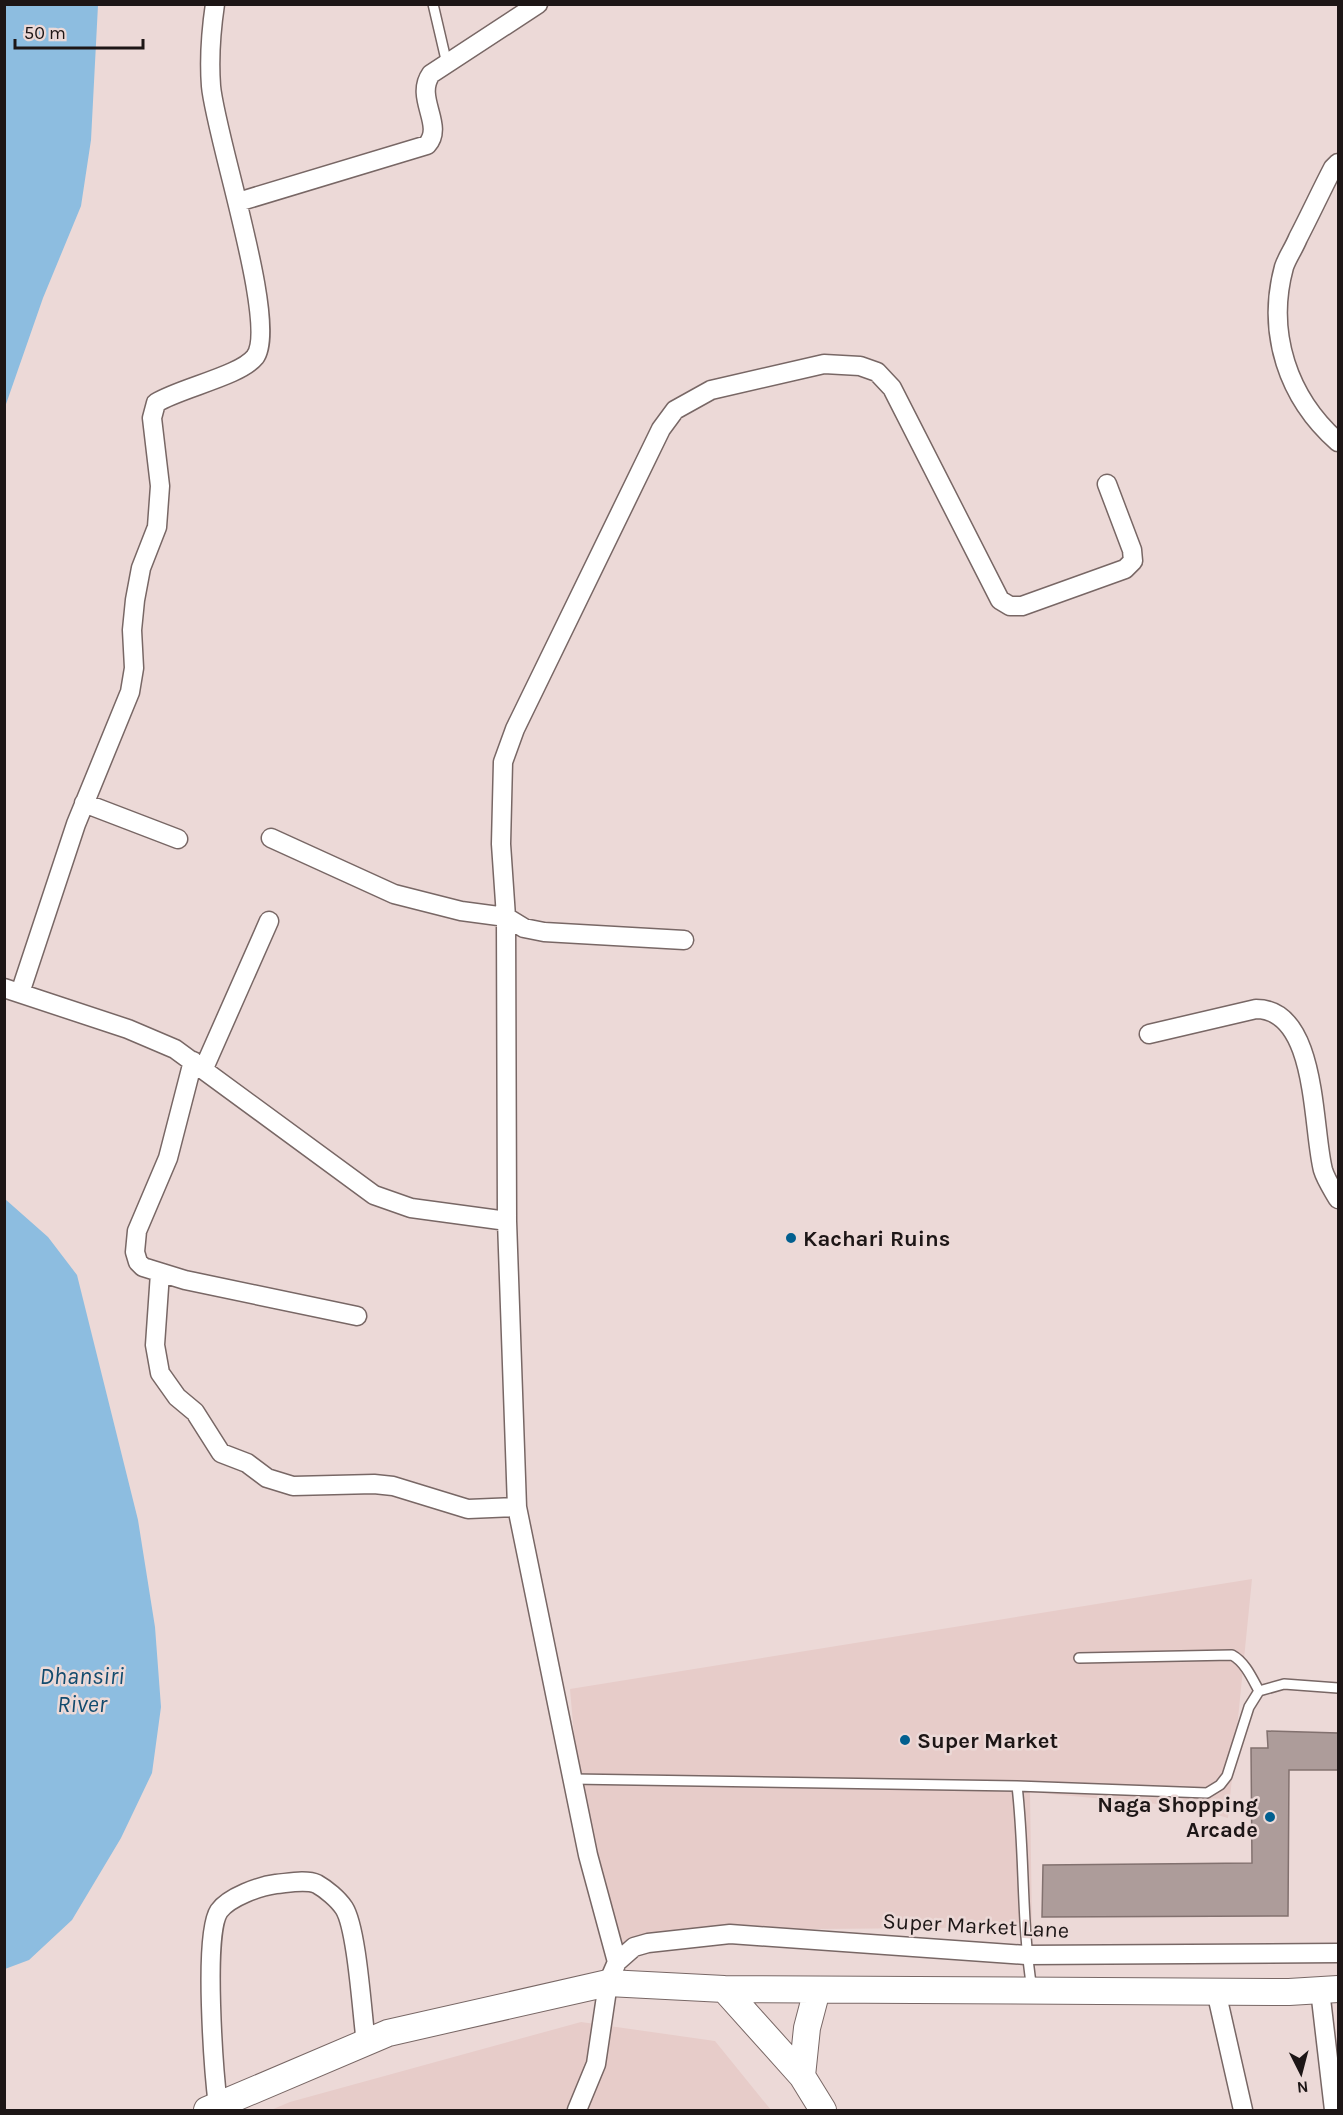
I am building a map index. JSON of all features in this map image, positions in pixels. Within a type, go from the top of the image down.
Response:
[{"type":"main road","points":[[213,2108],[388,2033],[613,1972],[724,1989],[1329,1990]]},
{"type":"main road","points":[[724,1989],[802,2076],[823,2110]]},
{"type":"main road","points":[[802,2076],[807,2028],[817,1990]]},
{"type":"street","points":[[215,4],[210,56],[211,88],[238,202],[261,321],[261,344],[254,358],[241,368],[168,396],[156,403],[152,418],[160,486],[157,527],[141,568],[135,600],[132,630],[134,668],[130,692],[84,803],[12,991],[128,1029],[175,1049],[374,1195],[411,1208],[507,1221]]},
{"type":"street","points":[[238,202],[428,145],[433,139],[433,127],[424,94],[426,82],[431,74],[538,4]]},
{"type":"street","points":[[1338,163],[1333,168],[1285,266],[1278,310],[1280,339],[1287,371],[1301,401],[1338,442]]},
{"type":"street","points":[[577,2110],[596,2064],[613,1972],[517,1507],[507,1221],[506,917],[501,844],[503,762],[514,729],[660,429],[675,410],[711,390],[824,363],[860,366],[877,372],[892,388],[1000,600],[1010,606],[1022,606],[1125,568],[1133,561],[1132,550],[1107,484]]},
{"type":"street","points":[[84,803],[178,839]]},
{"type":"street","points":[[271,838],[394,894],[461,911],[506,917],[524,927],[544,932],[684,940]]},
{"type":"street","points":[[270,921],[198,1064],[168,1158],[137,1231],[135,1252],[143,1268],[160,1273],[357,1316]]},
{"type":"street","points":[[1149,1034],[1256,1009],[1270,1009],[1283,1017],[1307,1058],[1324,1173],[1338,1199]]},
{"type":"street","points":[[160,1273],[155,1345],[160,1373],[177,1397],[195,1412],[221,1453],[247,1463],[267,1478],[293,1486],[374,1484],[393,1486],[468,1509],[517,1507]]},
{"type":"street","points":[[213,2108],[213,1933],[219,1911],[236,1899],[273,1884],[304,1882],[315,1883],[344,1908],[351,1927],[366,2043]]},
{"type":"street","name":"Super Market Lane","points":[[613,1972],[634,1947],[648,1943],[730,1934],[1026,1955],[1338,1953]]},
{"type":"street","points":[[1329,1990],[1334,2110]]},
{"type":"street","points":[[1216,1991],[1243,2110]]},
{"type":"lane","points":[[433,4],[447,64]]},
{"type":"lane","points":[[1079,1658],[1232,1655],[1238,1658],[1248,1671],[1259,1691]]},
{"type":"lane","points":[[572,1779],[1017,1786],[1208,1793],[1220,1785],[1227,1776],[1249,1707],[1259,1691],[1284,1684],[1338,1688]]},
{"type":"lane","points":[[1017,1786],[1023,1842],[1026,1955],[1032,1990]]},
{"type":"shaded area","name":"Super Market","points":[[1252,1579],[1228,1818],[1189,1807],[1030,1792],[1032,1927],[708,1930],[622,1951],[580,1804],[570,1689]]},
{"type":"shaded area","points":[[581,2022],[715,2041],[771,2110],[271,2110],[290,2102]]},
{"type":"water","points":[[5,4],[98,5],[91,140],[81,206],[43,298],[5,407]]},
{"type":"water","name":"Dhansiri River","points":[[5,1199],[48,1237],[77,1275],[138,1520],[155,1627],[161,1707],[152,1773],[121,1838],[72,1920],[29,1960],[5,1969]]},
{"type":"building","name":"Naga Shopping Arcade","points":[[1267,1731],[1338,1733],[1338,1770],[1289,1770],[1288,1916],[1042,1917],[1043,1865],[1252,1863],[1251,1748],[1268,1748]]},
{"type":"place","name":"Kachari Ruins","points":[[791,1238]]},
{"type":"place","name":"Super Market","points":[[905,1740]]},
{"type":"place","name":"Naga Shopping Arcade","points":[[1270,1817]]}]
